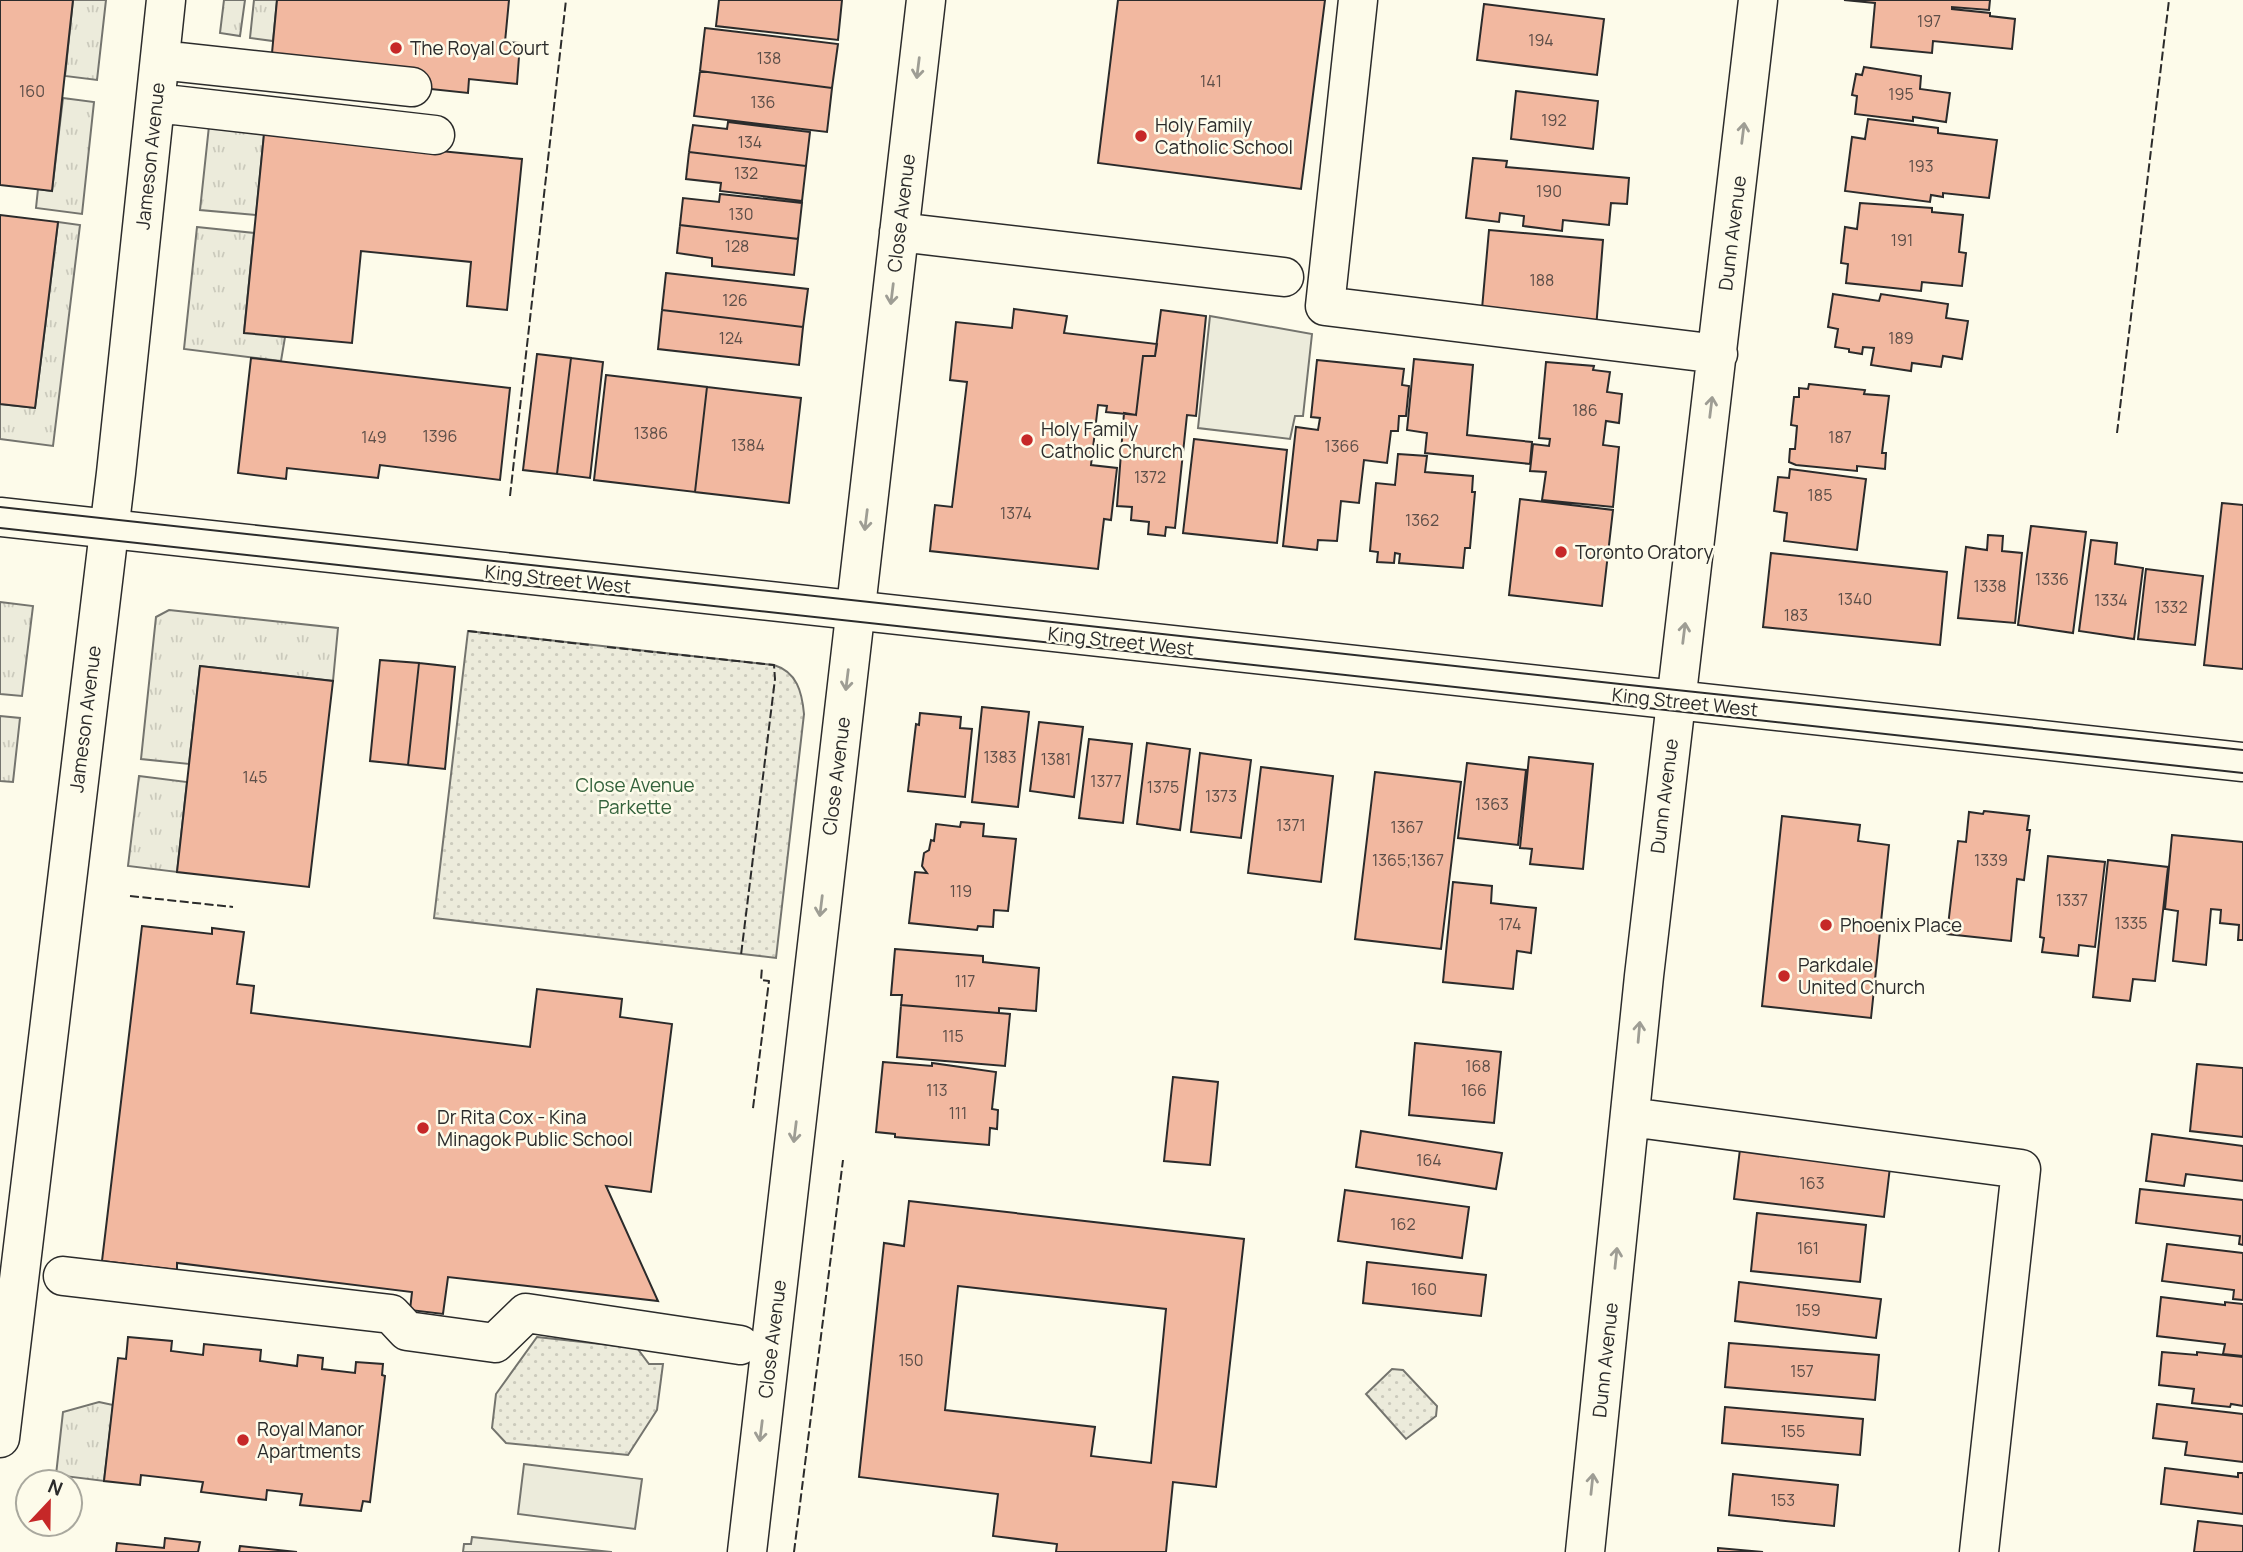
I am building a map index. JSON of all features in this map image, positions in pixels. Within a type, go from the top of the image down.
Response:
[{"type":"street","name":"Jameson Avenue","points":[[0,1438],[107,530],[116,473],[166,0]]},
{"type":"street","name":"Close Avenue","points":[[747,1552],[926,0]]},
{"type":"street","points":[[1358,0],[1325,306],[1718,354]]},
{"type":"street","name":"Dunn Avenue","points":[[1585,1552],[1644,976],[1758,0]]},
{"type":"street","points":[[160,60],[412,87]]},
{"type":"street","points":[[156,103],[435,135]]},
{"type":"street","points":[[899,232],[1284,277]]},
{"type":"street","name":"King Street West","points":[[0,517],[2243,762]]},
{"type":"street","points":[[1630,1117],[2021,1169],[1979,1552]]},
{"type":"street","points":[[63,1276],[391,1314],[407,1331],[495,1343],[526,1313],[740,1345]]},
{"type":"green space","points":[[73,0],[106,0],[97,80],[65,76]]},
{"type":"green space","points":[[224,0],[245,0],[240,36],[220,33]]},
{"type":"green space","points":[[254,0],[277,0],[273,41],[250,38]]},
{"type":"green space","points":[[63,98],[94,102],[82,214],[36,208],[38,189],[52,191]]},
{"type":"green space","points":[[209,126],[264,134],[256,215],[200,210]]},
{"type":"green space","points":[[58,222],[80,225],[53,446],[0,439],[0,404],[35,408]]},
{"type":"green space","points":[[197,227],[254,233],[244,332],[285,337],[281,361],[184,349]]},
{"type":"green space","points":[[1210,316],[1312,334],[1303,416],[1295,416],[1290,439],[1198,428]]},
{"type":"green space","points":[[0,602],[33,606],[22,696],[0,694]]},
{"type":"green space","points":[[169,610],[338,628],[333,681],[200,666],[189,764],[141,759],[156,617]]},
{"type":"green space","name":"Close Avenue Parkette","points":[[468,631],[774,665],[793,678],[800,691],[804,714],[776,958],[434,918]]},
{"type":"green space","points":[[0,716],[20,718],[13,782],[0,781]]},
{"type":"green space","points":[[139,776],[187,782],[177,872],[128,866]]},
{"type":"green space","points":[[537,1337],[637,1348],[649,1364],[663,1364],[657,1410],[628,1455],[506,1443],[492,1428],[496,1394]]},
{"type":"green space","points":[[1392,1369],[1403,1370],[1437,1406],[1436,1416],[1406,1439],[1366,1394]]},
{"type":"green space","points":[[99,1402],[113,1405],[104,1481],[84,1478],[84,1468],[57,1468],[63,1412]]},
{"type":"green space","points":[[524,1464],[642,1479],[635,1529],[518,1514]]},
{"type":"green space","points":[[472,1537],[611,1552],[463,1552],[464,1544],[471,1544]]},
{"type":"building","points":[[0,0],[73,0],[52,191],[0,185]]},
{"type":"building","name":"The Royal Court","points":[[277,0],[509,0],[505,42],[520,43],[517,84],[469,79],[468,93],[412,87],[272,53]]},
{"type":"building","points":[[719,0],[842,0],[838,40],[716,26]]},
{"type":"building","points":[[1118,0],[1325,0],[1301,189],[1098,163]]},
{"type":"building","points":[[1844,0],[1990,0],[1989,10],[1952,9],[2015,19],[2012,49],[1933,41],[1932,53],[1871,47],[1875,3]]},
{"type":"building","points":[[1484,4],[1604,19],[1597,75],[1477,60]]},
{"type":"building","points":[[705,28],[838,44],[832,88],[700,71]]},
{"type":"building","points":[[1864,67],[1921,76],[1920,89],[1950,93],[1946,122],[1855,114],[1857,96],[1852,95],[1856,74],[1862,75]]},
{"type":"building","points":[[700,71],[832,88],[827,132],[694,116]]},
{"type":"building","points":[[1516,91],[1598,101],[1593,149],[1511,139]]},
{"type":"building","points":[[1868,119],[1938,128],[1938,133],[1997,140],[1989,198],[1943,193],[1943,197],[1931,195],[1930,202],[1845,191],[1852,137],[1865,139]]},
{"type":"building","points":[[728,122],[810,132],[806,166],[689,152],[693,125],[727,129]]},
{"type":"building","points":[[264,134],[522,159],[507,310],[467,306],[471,262],[361,251],[352,343],[244,333]]},
{"type":"building","points":[[689,152],[806,166],[802,201],[720,191],[721,183],[686,179]]},
{"type":"building","points":[[1473,158],[1507,161],[1506,167],[1629,178],[1627,204],[1611,203],[1609,225],[1563,220],[1562,231],[1523,226],[1524,216],[1500,213],[1499,222],[1466,218]]},
{"type":"building","points":[[720,194],[802,203],[798,239],[680,225],[683,198],[719,202]]},
{"type":"building","points":[[1860,203],[1932,208],[1932,212],[1963,215],[1959,252],[1966,253],[1962,286],[1922,282],[1921,291],[1846,283],[1848,264],[1841,263],[1845,227],[1857,229]]},
{"type":"building","points":[[0,215],[58,222],[35,408],[0,404]]},
{"type":"building","points":[[680,225],[798,239],[794,275],[712,266],[712,258],[677,253]]},
{"type":"building","points":[[1489,230],[1603,240],[1596,329],[1481,320]]},
{"type":"building","points":[[666,273],[808,289],[803,327],[662,310]]},
{"type":"building","points":[[1833,294],[1879,301],[1881,294],[1948,304],[1946,318],[1968,321],[1962,359],[1943,356],[1941,367],[1912,363],[1911,371],[1871,365],[1874,348],[1863,347],[1862,354],[1835,347],[1838,329],[1828,327]]},
{"type":"building","name":"Holy Family Catholic Church","points":[[1014,309],[1067,316],[1064,333],[1157,344],[1155,356],[1143,356],[1136,415],[1106,412],[1107,406],[1098,405],[1091,465],[1117,468],[1111,520],[1104,519],[1098,569],[930,551],[935,505],[952,507],[967,382],[950,380],[956,322],[1012,328]]},
{"type":"building","points":[[662,310],[803,327],[799,365],[658,349]]},
{"type":"building","points":[[1161,310],[1206,316],[1196,416],[1187,415],[1175,528],[1166,527],[1165,536],[1148,534],[1149,522],[1131,520],[1132,507],[1117,506],[1124,413],[1136,415],[1143,356],[1155,356]]},
{"type":"building","points":[[537,354],[571,358],[557,474],[523,470]]},
{"type":"building","points":[[251,358],[510,388],[500,480],[380,465],[378,478],[287,468],[286,479],[238,473]]},
{"type":"building","points":[[571,358],[603,362],[590,478],[557,474]]},
{"type":"building","points":[[1414,359],[1473,365],[1467,435],[1532,442],[1530,464],[1425,453],[1427,433],[1407,430]]},
{"type":"building","points":[[1317,360],[1404,369],[1402,385],[1409,386],[1406,416],[1399,416],[1398,431],[1391,431],[1387,463],[1364,460],[1359,503],[1341,501],[1337,541],[1318,540],[1317,550],[1283,546],[1296,427],[1318,430],[1320,418],[1311,417]]},
{"type":"building","points":[[1546,362],[1594,366],[1593,370],[1610,372],[1607,392],[1622,394],[1619,423],[1606,421],[1603,445],[1619,447],[1613,507],[1542,500],[1546,472],[1530,471],[1533,444],[1549,446],[1550,439],[1539,438]]},
{"type":"building","points":[[606,375],[707,387],[695,492],[594,480]]},
{"type":"building","points":[[1809,384],[1865,390],[1864,394],[1889,396],[1882,453],[1886,453],[1885,469],[1857,466],[1857,471],[1789,462],[1790,449],[1795,449],[1797,426],[1791,425],[1794,397],[1799,397],[1799,388],[1808,389]]},
{"type":"building","points":[[707,387],[801,398],[789,503],[695,492]]},
{"type":"building","points":[[1194,439],[1287,450],[1277,543],[1183,533]]},
{"type":"building","points":[[1398,454],[1427,456],[1425,472],[1473,476],[1472,492],[1475,492],[1470,548],[1465,548],[1463,568],[1399,563],[1400,554],[1395,553],[1394,563],[1377,562],[1378,552],[1370,551],[1376,483],[1395,485]]},
{"type":"building","points":[[1790,469],[1866,479],[1857,550],[1784,541],[1787,513],[1774,511],[1778,477],[1789,478]]},
{"type":"building","name":"Toronto Oratory","points":[[1520,499],[1613,510],[1602,606],[1509,595]]},
{"type":"building","points":[[2222,503],[2243,505],[2243,669],[2204,665]]},
{"type":"building","points":[[2031,526],[2086,532],[2073,633],[2018,625]]},
{"type":"building","points":[[1988,535],[2003,536],[2002,551],[2022,553],[2015,623],[1958,618],[1966,547],[1987,550]]},
{"type":"building","points":[[2091,540],[2117,543],[2115,564],[2143,568],[2134,639],[2079,631]]},
{"type":"building","points":[[1771,553],[1947,572],[1940,645],[1763,627]]},
{"type":"building","points":[[2146,569],[2203,576],[2195,645],[2138,639]]},
{"type":"building","points":[[380,660],[419,663],[408,765],[370,761]]},
{"type":"building","points":[[419,663],[455,667],[445,769],[408,765]]},
{"type":"building","points":[[200,666],[333,681],[309,887],[177,872]]},
{"type":"building","points":[[982,707],[1029,712],[1018,807],[972,802]]},
{"type":"building","points":[[920,713],[961,717],[960,728],[972,729],[965,797],[908,791],[916,724],[919,725]]},
{"type":"building","points":[[1039,722],[1083,727],[1074,797],[1030,791]]},
{"type":"building","points":[[1089,739],[1132,744],[1123,823],[1079,818]]},
{"type":"building","points":[[1147,743],[1190,749],[1180,830],[1137,824]]},
{"type":"building","points":[[1200,753],[1251,760],[1241,838],[1191,832]]},
{"type":"building","points":[[1529,757],[1593,764],[1583,869],[1530,864],[1532,849],[1520,848]]},
{"type":"building","points":[[1467,763],[1526,770],[1518,845],[1458,838]]},
{"type":"building","points":[[1261,767],[1333,776],[1321,882],[1248,873]]},
{"type":"building","points":[[1375,772],[1461,782],[1441,949],[1355,939]]},
{"type":"building","points":[[1984,811],[2029,816],[2024,880],[2017,879],[2011,941],[1947,934],[1958,841],[1966,842],[1969,812],[1983,814]]},
{"type":"building","name":"Phoenix Place","points":[[1782,816],[1860,825],[1858,841],[1889,845],[1871,1018],[1762,1006]]},
{"type":"building","points":[[961,822],[984,824],[983,836],[1016,839],[1008,911],[994,910],[993,927],[978,926],[977,930],[909,923],[915,872],[927,873],[922,866],[924,853],[929,850],[931,840],[934,841],[936,824],[960,827]]},
{"type":"building","points":[[2172,835],[2243,842],[2243,940],[2238,940],[2239,925],[2220,923],[2221,910],[2211,909],[2206,965],[2173,961],[2178,911],[2165,909]]},
{"type":"building","points":[[2048,856],[2105,862],[2095,947],[2079,945],[2078,956],[2042,952],[2044,938],[2040,937]]},
{"type":"building","points":[[2108,860],[2168,867],[2155,981],[2133,979],[2130,1001],[2093,997]]},
{"type":"building","points":[[1453,882],[1492,886],[1491,903],[1536,908],[1531,953],[1517,951],[1513,989],[1443,982]]},
{"type":"building","points":[[142,926],[212,934],[212,928],[244,932],[237,984],[254,986],[251,1013],[530,1047],[537,989],[622,999],[620,1017],[672,1024],[651,1192],[606,1186],[658,1301],[448,1277],[443,1314],[410,1310],[412,1292],[177,1263],[177,1270],[102,1261]]},
{"type":"building","points":[[895,949],[983,956],[983,962],[1039,968],[1036,1011],[999,1008],[999,1013],[901,1005],[902,995],[891,995]]},
{"type":"building","points":[[901,1005],[1010,1014],[1005,1066],[897,1057]]},
{"type":"building","points":[[1415,1043],[1501,1052],[1494,1123],[1409,1115]]},
{"type":"building","points":[[883,1062],[932,1066],[932,1063],[996,1072],[992,1109],[998,1110],[997,1129],[990,1128],[989,1145],[895,1137],[895,1134],[876,1132]]},
{"type":"building","points":[[2197,1064],[2243,1068],[2243,1137],[2190,1131]]},
{"type":"building","points":[[1173,1077],[1218,1082],[1210,1165],[1164,1161]]},
{"type":"building","points":[[1361,1131],[1502,1153],[1496,1189],[1356,1167]]},
{"type":"building","points":[[2152,1134],[2243,1146],[2243,1181],[2186,1174],[2184,1186],[2146,1181]]},
{"type":"building","points":[[1740,1149],[1890,1167],[1884,1217],[1734,1199]]},
{"type":"building","points":[[2140,1189],[2243,1200],[2243,1245],[2239,1244],[2240,1236],[2136,1223]]},
{"type":"building","points":[[1345,1190],[1469,1207],[1462,1258],[1338,1241]]},
{"type":"building","points":[[909,1201],[1244,1239],[1216,1487],[1173,1482],[1166,1552],[1056,1552],[1057,1544],[993,1536],[998,1494],[859,1477],[884,1243],[904,1246]],"holes":[[[958,1286],[1166,1309],[1151,1463],[1091,1456],[1095,1427],[945,1410]]]},
{"type":"building","points":[[1757,1213],[1866,1225],[1860,1282],[1751,1271]]},
{"type":"building","points":[[2167,1244],[2243,1253],[2243,1300],[2233,1299],[2234,1290],[2162,1281]]},
{"type":"building","points":[[1367,1262],[1486,1275],[1481,1316],[1363,1303]]},
{"type":"building","points":[[1739,1282],[1881,1299],[1876,1338],[1735,1321]]},
{"type":"building","points":[[2161,1297],[2225,1305],[2225,1302],[2243,1304],[2243,1356],[2223,1354],[2225,1344],[2157,1336]]},
{"type":"building","name":"Royal Manor Apartments","points":[[128,1337],[172,1341],[171,1351],[203,1355],[204,1344],[261,1350],[260,1361],[297,1366],[298,1355],[323,1358],[322,1369],[355,1373],[356,1362],[383,1364],[382,1375],[385,1376],[370,1502],[363,1501],[361,1511],[300,1505],[302,1494],[267,1490],[266,1500],[201,1492],[203,1482],[141,1475],[140,1485],[104,1481],[118,1358],[126,1359]]},
{"type":"building","points":[[1729,1343],[1879,1355],[1875,1400],[1725,1387]]},
{"type":"building","points":[[2162,1352],[2197,1355],[2197,1352],[2243,1357],[2243,1406],[2192,1403],[2194,1389],[2159,1385]]},
{"type":"building","points":[[2157,1404],[2243,1414],[2243,1462],[2185,1455],[2187,1442],[2153,1438]]},
{"type":"building","points":[[1725,1407],[1863,1419],[1860,1455],[1722,1443]]},
{"type":"building","points":[[2165,1468],[2238,1477],[2238,1473],[2243,1473],[2243,1514],[2161,1504]]},
{"type":"building","points":[[1733,1474],[1838,1485],[1834,1526],[1729,1515]]},
{"type":"building","points":[[2198,1521],[2243,1526],[2243,1552],[2194,1552]]},
{"type":"building","points":[[165,1538],[200,1542],[198,1552],[116,1552],[117,1543],[164,1548]]},
{"type":"building","points":[[240,1546],[297,1552],[239,1552]]},
{"type":"building","points":[[1718,1548],[1763,1552],[1718,1552]]},
{"type":"tram line","points":[[0,507],[2243,750]]},
{"type":"tram line","points":[[0,528],[2243,773]]},
{"type":"fence","points":[[510,496],[566,0]]},
{"type":"fence","points":[[2117,433],[2169,0]]},
{"type":"fence","points":[[468,631],[590,645]]},
{"type":"fence","points":[[607,647],[774,665],[775,679],[741,955]]},
{"type":"fence","points":[[130,896],[233,907]]},
{"type":"fence","points":[[753,1108],[769,981],[761,980],[762,967]]},
{"type":"fence","points":[[794,1552],[843,1160]]},
{"type":"place","name":"The Royal Court","points":[[396,48]]},
{"type":"place","name":"Holy Family Catholic School","points":[[1141,136]]},
{"type":"place","name":"Holy Family Catholic Church","points":[[1027,440]]},
{"type":"place","name":"Toronto Oratory","points":[[1561,552]]},
{"type":"place","name":"Phoenix Place","points":[[1826,925]]},
{"type":"place","name":"Parkdale United Church","points":[[1784,976]]},
{"type":"place","name":"Dr Rita Cox - Kina Minagok Public School","points":[[423,1128]]},
{"type":"place","name":"Royal Manor Apartments","points":[[243,1440]]}]
